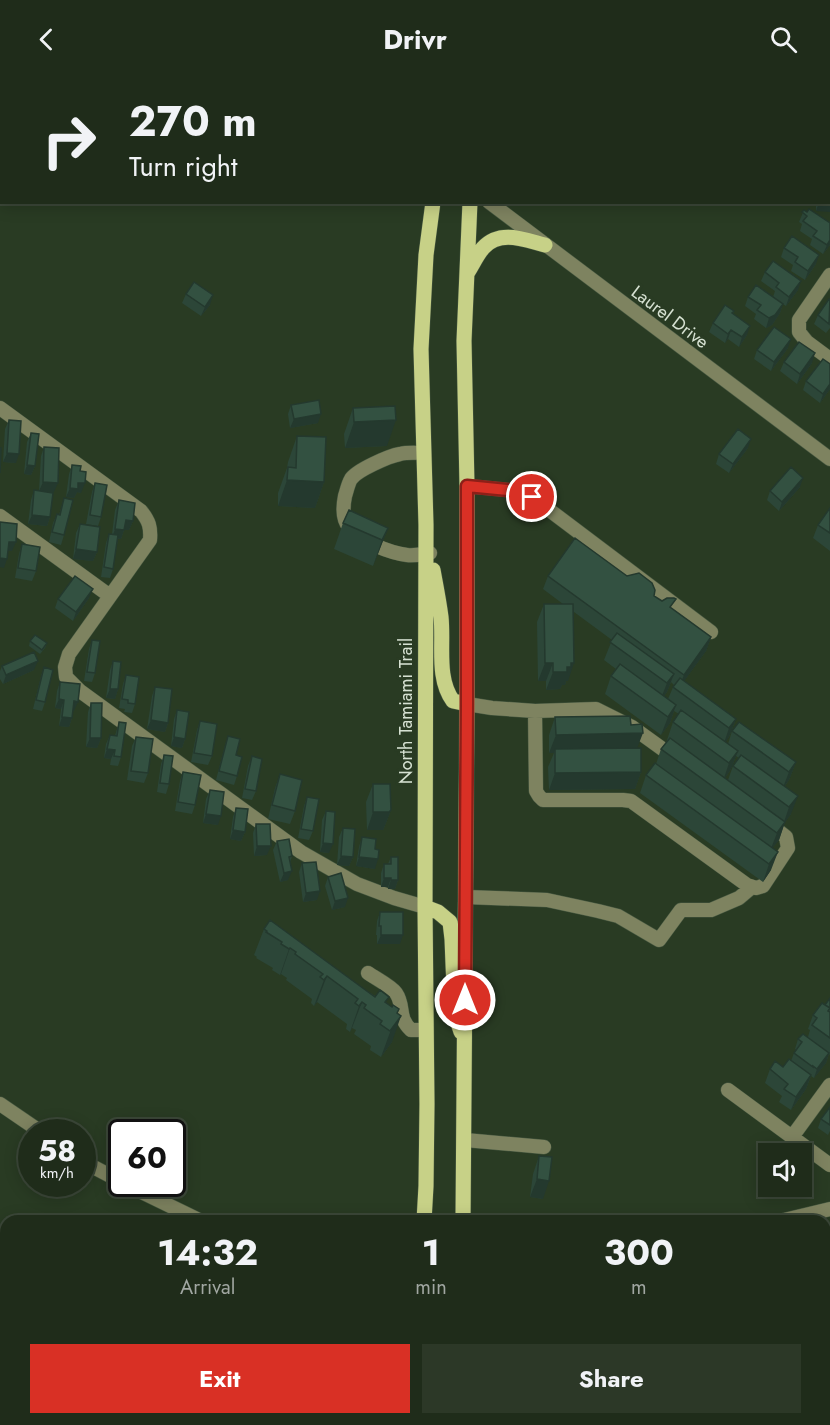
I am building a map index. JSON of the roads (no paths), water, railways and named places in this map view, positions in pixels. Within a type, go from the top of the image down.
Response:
[{"type":"main road","points":[[433,204],[426,255],[421,349],[426,525],[428,553],[441,619],[442,675],[453,701],[467,704]]},
{"type":"main road","points":[[463,1215],[467,704],[467,486],[464,341],[470,204]]},
{"type":"main road","points":[[468,272],[484,247],[499,237],[511,237],[545,245]]},
{"type":"main road","name":"North Tamiami Trail","points":[[424,1215],[427,1104],[425,907],[428,553]]},
{"type":"main road","points":[[425,907],[443,915],[450,922],[455,1014],[465,1047]]},
{"type":"street","name":"Laurel Drive","points":[[492,204],[830,459]]},
{"type":"street","points":[[830,275],[798,320],[800,332],[807,342],[830,359]]},
{"type":"street","points":[[0,408],[141,511],[148,520],[151,530],[150,540],[69,654],[65,667],[66,677],[80,691],[301,852],[357,884],[425,907]]},
{"type":"street","points":[[424,453],[400,454],[357,472],[350,480],[344,504],[344,517],[354,534],[395,553],[409,555],[428,553]]},
{"type":"street","points":[[467,486],[518,491],[532,497],[711,632]]},
{"type":"street","points":[[0,516],[110,596]]},
{"type":"street","points":[[467,704],[535,711],[597,709],[632,727],[688,766]]},
{"type":"street","points":[[535,711],[536,792],[543,800],[631,801],[752,887]]},
{"type":"street","points":[[466,897],[547,900],[598,911],[618,916],[658,940],[681,910],[711,910],[739,898],[752,887],[763,886],[788,848],[786,837],[753,813]]},
{"type":"street","points":[[368,973],[396,993],[401,1004],[402,1019],[405,1025],[411,1030],[426,1030]]},
{"type":"street","points":[[792,1137],[830,1085]]},
{"type":"street","points":[[728,1090],[830,1165]]},
{"type":"street","points":[[0,1104],[22,1119]]},
{"type":"street","points":[[465,1140],[544,1147]]},
{"type":"street","points":[[152,1197],[189,1215]]},
{"type":"street","points":[[805,1215],[830,1209]]}]
